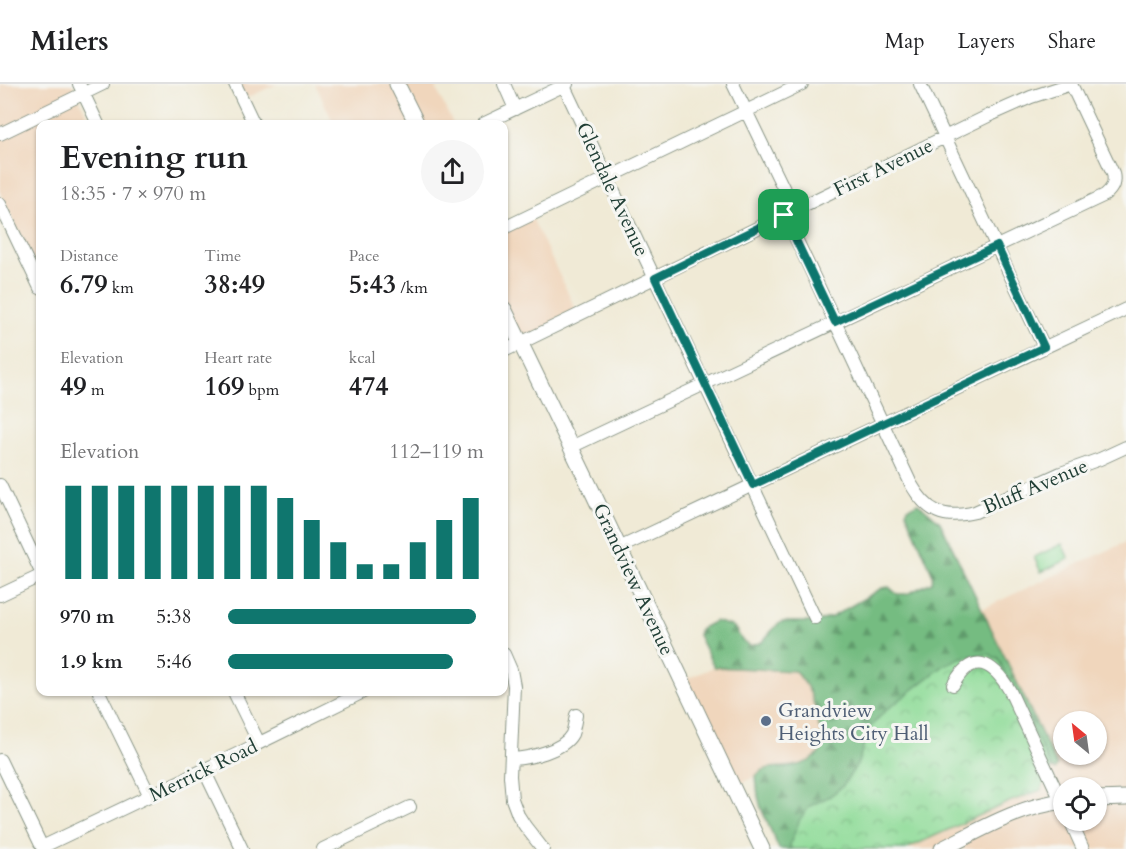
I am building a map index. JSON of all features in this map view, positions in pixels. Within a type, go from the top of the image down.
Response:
[{"type":"main road","points":[[397,84],[415,120]]},
{"type":"main road","name":"Grandview Avenue","points":[[508,317],[762,849]]},
{"type":"main road","points":[[1107,799],[1126,798]]},
{"type":"main road","points":[[942,849],[1017,813],[1044,804],[1053,804]]},
{"type":"street","points":[[0,134],[81,89],[103,84]]},
{"type":"street","points":[[235,84],[252,120]]},
{"type":"street","points":[[504,84],[515,109]]},
{"type":"street","points":[[733,84],[747,111],[835,322],[882,423]]},
{"type":"street","points":[[508,226],[802,84]]},
{"type":"street","points":[[920,84],[1044,347]]},
{"type":"street","points":[[571,447],[1105,195],[1113,186],[1113,173],[1071,84]]},
{"type":"street","name":"First Avenue","points":[[508,349],[945,137],[1031,97],[1071,84]]},
{"type":"street","points":[[492,120],[566,85]]},
{"type":"street","name":"Glendale Avenue","points":[[566,85],[816,618]]},
{"type":"street","points":[[81,89],[96,120]]},
{"type":"street","points":[[0,204],[36,280]]},
{"type":"street","points":[[619,548],[1126,309]]},
{"type":"street","name":"Bluff Avenue","points":[[882,423],[918,495],[932,510],[952,515],[975,512],[1061,472],[1100,459],[1126,447]]},
{"type":"street","points":[[0,485],[36,562]]},
{"type":"street","points":[[0,595],[36,578]]},
{"type":"street","points":[[508,663],[514,686],[510,776],[512,799],[525,826],[543,849]]},
{"type":"street","points":[[953,685],[959,675],[969,666],[978,664],[991,667],[1002,677],[1053,782]]},
{"type":"street","points":[[101,696],[150,796]]},
{"type":"street","points":[[236,696],[259,743]]},
{"type":"street","name":"Merrick Road","points":[[43,848],[358,696]]},
{"type":"street","points":[[512,759],[536,756],[566,741],[571,735],[576,715]]},
{"type":"street","points":[[0,760],[43,848]]},
{"type":"street","points":[[204,770],[242,849]]},
{"type":"street","points":[[323,849],[410,807]]},
{"type":"street","points":[[1075,831],[1083,849]]},
{"type":"shaded area","points":[[0,84],[72,84],[89,120],[36,120],[36,269],[0,193]]},
{"type":"shaded area","points":[[234,84],[277,84],[242,100]]},
{"type":"shaded area","points":[[315,84],[444,84],[436,88],[451,120],[332,120]]},
{"type":"shaded area","points":[[531,216],[578,314],[508,348],[508,227]]},
{"type":"shaded area","points":[[1126,542],[1126,849],[906,849],[1009,802],[1041,790],[1051,768],[1057,765],[1107,765],[1107,711],[1053,711],[1053,758],[982,609]]},
{"type":"shaded area","points":[[714,667],[795,671],[806,683],[812,695],[824,743],[819,754],[808,762],[788,767],[770,767],[732,788],[682,681]]},
{"type":"green space","points":[[918,503],[940,522],[1053,758],[1053,765],[1057,766],[1055,770],[1051,768],[945,665],[884,712],[869,729],[858,763],[843,786],[830,796],[810,806],[790,844],[790,849],[779,849],[761,808],[756,776],[766,769],[803,764],[814,758],[821,750],[823,740],[812,696],[795,671],[714,667],[698,635],[700,629],[715,621],[734,627],[743,642],[751,646],[762,642],[782,622],[817,622],[832,617],[882,588],[889,587],[897,594],[907,594],[932,582],[933,575],[906,512],[908,508]]},
{"type":"green space","points":[[1062,544],[1069,559],[1041,572],[1034,557]]},
{"type":"green space","points":[[989,654],[998,659],[1051,768],[1041,790],[1009,802],[906,849],[790,849],[800,819],[810,806],[830,796],[843,786],[858,763],[869,729],[884,712],[945,665],[962,657]]},
{"type":"place","name":"Grandview Heights City Hall","points":[[766,721]]},
{"type":"route","points":[[784,215],[835,322],[997,246],[1044,347],[753,485],[655,278],[784,215]]}]
